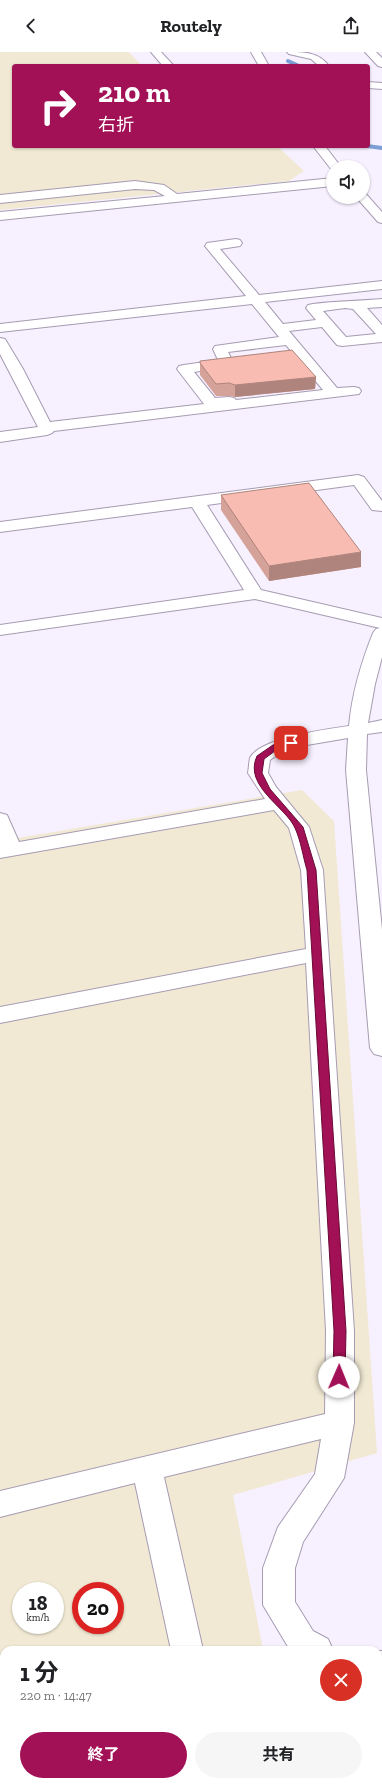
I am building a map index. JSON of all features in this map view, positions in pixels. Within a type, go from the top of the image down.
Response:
[{"type":"street","points":[[156,52],[167,64]]},
{"type":"street","points":[[256,52],[263,64]]},
{"type":"street","points":[[292,52],[315,58],[320,60],[323,64]]},
{"type":"street","points":[[370,52],[382,64]]},
{"type":"street","points":[[370,85],[382,86]]},
{"type":"street","points":[[321,148],[330,160]]},
{"type":"street","points":[[0,216],[326,183]]},
{"type":"street","points":[[0,199],[135,185],[155,186],[167,190],[174,198]]},
{"type":"street","points":[[368,204],[382,219]]},
{"type":"street","points":[[236,243],[211,246],[256,298],[333,393]]},
{"type":"street","points":[[0,328],[382,285]]},
{"type":"street","points":[[382,303],[357,305],[345,304],[313,308],[342,342],[382,338]]},
{"type":"street","points":[[199,320],[207,304]]},
{"type":"street","points":[[357,305],[382,333]]},
{"type":"street","points":[[103,316],[128,327]]},
{"type":"street","points":[[280,328],[325,323]]},
{"type":"street","points":[[226,362],[220,349],[290,340]]},
{"type":"street","points":[[0,342],[16,369],[46,427]]},
{"type":"street","points":[[285,355],[300,353]]},
{"type":"street","points":[[241,360],[184,369],[211,403],[312,391]]},
{"type":"street","points":[[0,371],[16,369]]},
{"type":"street","points":[[46,427],[354,391]]},
{"type":"street","points":[[0,437],[47,430],[46,427]]},
{"type":"street","points":[[0,527],[358,480],[378,507]]},
{"type":"street","points":[[197,501],[255,594]]},
{"type":"street","points":[[0,630],[255,594],[382,624]]},
{"type":"street","points":[[382,633],[373,654],[363,686],[357,730],[356,770],[382,1043]]},
{"type":"street","points":[[310,1646],[302,1641],[279,1605],[279,1568],[289,1537],[329,1478],[339,1423],[340,1331],[312,870],[299,827],[266,789],[258,773],[260,758],[276,747],[306,739],[382,726]]},
{"type":"street","points":[[0,819],[5,851],[278,803]]},
{"type":"street","points":[[0,1015],[316,954]]},
{"type":"street","points":[[0,1504],[339,1423]]},
{"type":"street","points":[[147,1468],[186,1646]]},
{"type":"shaded area","points":[[0,52],[129,52],[140,64],[12,64],[12,148],[279,148],[304,171],[289,181],[0,210]]},
{"type":"shaded area","points":[[302,790],[334,821],[377,1453],[233,1495],[262,1646],[0,1646],[0,841]]},
{"type":"building","points":[[292,350],[316,377],[235,385],[229,383],[216,384],[200,363],[200,361]]},
{"type":"building","points":[[309,483],[361,552],[269,566],[221,495]]},
{"type":"waterway","points":[[288,61],[295,64]]},
{"type":"waterway","points":[[370,146],[382,148]]},
{"type":"route","points":[[291,743],[276,747],[260,758],[258,773],[266,789],[299,827],[312,870],[340,1331],[339,1377]]}]
